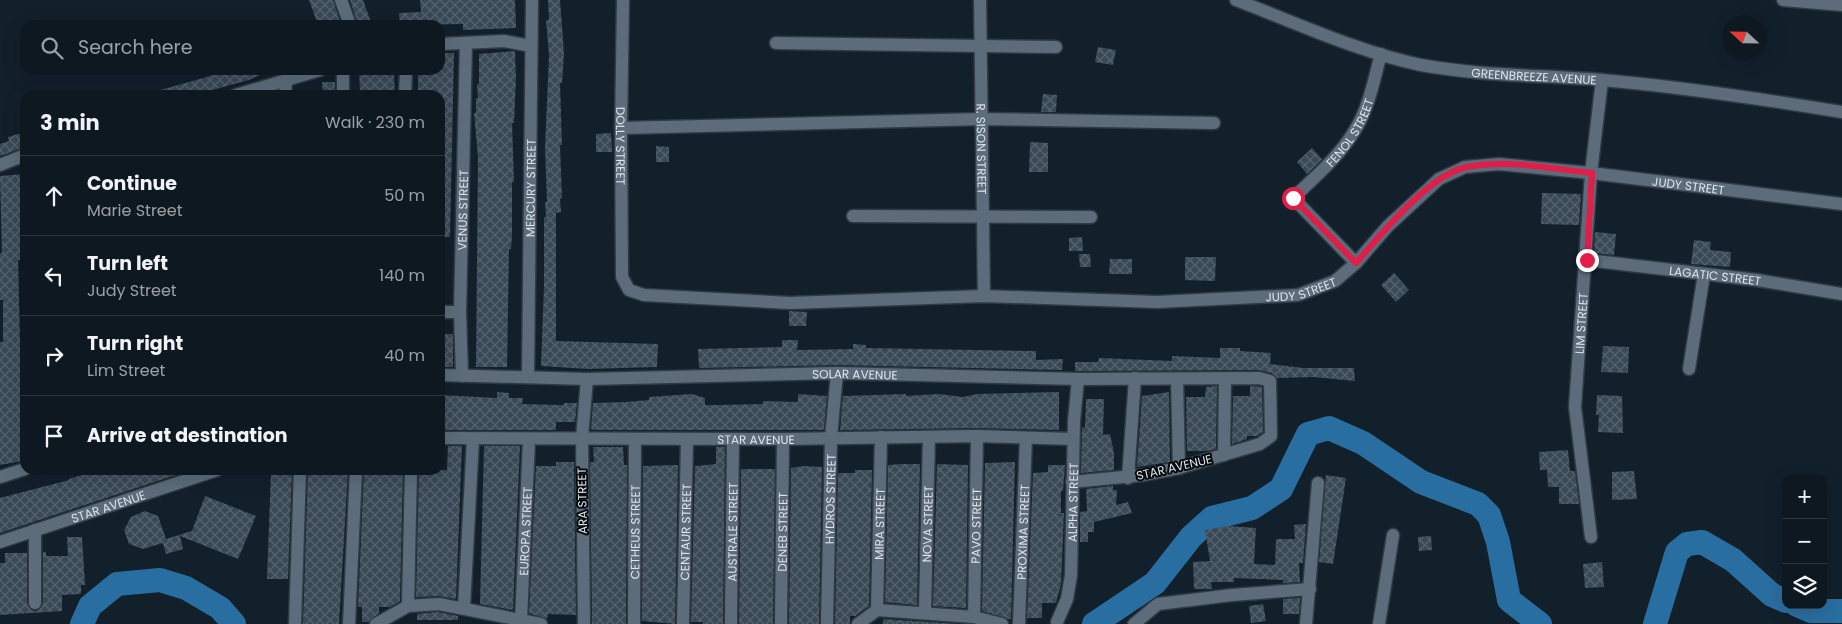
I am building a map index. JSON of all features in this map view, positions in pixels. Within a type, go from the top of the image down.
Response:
[{"type":"street","points":[[341,0],[348,20]]},
{"type":"street","name":"MERCURY STREET","points":[[528,376],[532,0]]},
{"type":"street","name":"DOLLY STREET","points":[[623,0],[621,128],[622,277],[629,290]]},
{"type":"street","name":"R. SISON STREET","points":[[980,0],[984,296]]},
{"type":"street","name":"GREENBREEZE AVENUE","points":[[1236,0],[1380,54],[1448,69],[1602,80],[1706,90],[1842,112]]},
{"type":"street","points":[[1787,0],[1842,5]]},
{"type":"street","points":[[445,44],[504,42],[531,46]]},
{"type":"street","name":"VENUS STREET","points":[[462,376],[460,312],[466,43]]},
{"type":"street","points":[[776,43],[1056,47]]},
{"type":"street","name":"FENOL STREET","points":[[1356,263],[1293,198],[1339,153],[1356,129],[1371,92],[1380,54]]},
{"type":"street","points":[[254,90],[305,75]]},
{"type":"street","points":[[343,75],[343,90]]},
{"type":"street","points":[[405,90],[406,75]]},
{"type":"street","name":"LIM STREET","points":[[1591,537],[1575,407],[1592,173],[1602,80]]},
{"type":"street","points":[[285,90],[286,81]]},
{"type":"street","points":[[621,128],[982,119],[1214,123]]},
{"type":"street","points":[[0,165],[20,157]]},
{"type":"street","name":"JUDY STREET","points":[[629,290],[644,295],[790,302],[984,296],[1157,302],[1298,296],[1335,281],[1356,263],[1388,226],[1439,179],[1465,167],[1499,164],[1592,173],[1842,204]]},
{"type":"street","points":[[854,216],[1091,217]]},
{"type":"street","name":"LAGATIC STREET","points":[[1587,260],[1704,274],[1842,294]]},
{"type":"street","points":[[1689,369],[1704,274]]},
{"type":"street","points":[[445,312],[460,312]]},
{"type":"street","name":"SOLAR AVENUE","points":[[445,375],[587,379],[837,373],[1078,378],[1259,378],[1270,381],[1271,436]]},
{"type":"street","name":"HYDROS STREET","points":[[827,624],[831,438],[837,373]]},
{"type":"street","name":"ALPHA STREET","points":[[1059,623],[1067,599],[1071,575],[1072,482],[1078,378]]},
{"type":"street","points":[[1128,478],[1135,378]]},
{"type":"street","name":"ARA STREET","points":[[584,624],[582,438],[587,379]]},
{"type":"street","points":[[1177,379],[1178,468]]},
{"type":"street","points":[[1224,455],[1225,379]]},
{"type":"street","name":"STAR AVENUE","points":[[445,438],[687,440],[977,436],[1074,439]]},
{"type":"street","name":"PAVO STREET","points":[[974,617],[977,436]]},
{"type":"street","name":"STAR AVENUE","points":[[1072,482],[1128,478],[1178,468],[1260,444],[1271,436]]},
{"type":"street","name":"MIRA STREET","points":[[877,610],[881,437]]},
{"type":"street","name":"NOVA STREET","points":[[925,612],[929,437]]},
{"type":"street","name":"PROXIMA STREET","points":[[1019,624],[1026,438]]},
{"type":"street","points":[[464,608],[473,439]]},
{"type":"street","name":"CETHEUS STREET","points":[[634,624],[635,439]]},
{"type":"street","name":"AUSTRALE STREET","points":[[731,624],[734,439]]},
{"type":"street","name":"DENEB STREET","points":[[781,624],[783,439]]},
{"type":"street","name":"EUROPA STREET","points":[[521,621],[529,440]]},
{"type":"street","name":"CENTAUR STREET","points":[[683,624],[687,440]]},
{"type":"street","points":[[0,477],[20,471]]},
{"type":"street","name":"STAR AVENUE","points":[[0,542],[202,475]]},
{"type":"street","points":[[294,624],[300,475]]},
{"type":"street","points":[[349,624],[356,475]]},
{"type":"street","points":[[408,606],[411,475]]},
{"type":"street","points":[[1306,624],[1318,483]]},
{"type":"street","points":[[35,530],[35,603]]},
{"type":"street","points":[[1379,624],[1393,535]]},
{"type":"street","points":[[1134,624],[1158,604],[1310,588]]},
{"type":"street","points":[[376,624],[408,606],[439,604],[541,624]]},
{"type":"street","points":[[858,624],[877,610],[974,617],[1002,624]]},
{"type":"building","points":[[309,0],[333,0],[339,20],[316,20]]},
{"type":"building","points":[[350,0],[363,0],[370,20],[356,20]]},
{"type":"building","points":[[420,0],[515,0],[516,28],[463,30],[463,24],[445,24],[445,20],[400,20],[399,13],[421,12]]},
{"type":"building","points":[[548,0],[560,0],[564,53],[562,83],[560,83],[562,198],[560,199],[561,212],[556,213],[556,341],[658,344],[657,367],[587,369],[541,366],[544,217],[546,217],[545,202],[547,202],[545,148],[549,55],[546,20],[549,20]]},
{"type":"building","points":[[1098,47],[1116,50],[1113,65],[1095,62]]},
{"type":"building","points":[[515,51],[516,79],[514,123],[512,123],[514,182],[512,182],[511,249],[509,249],[507,367],[476,367],[478,158],[474,113],[476,113],[476,98],[478,98],[479,54]]},
{"type":"building","points":[[445,53],[454,53],[450,237],[445,237],[445,90],[418,90],[418,75],[445,75]]},
{"type":"building","points":[[212,75],[260,75],[212,90],[160,90]]},
{"type":"building","points":[[359,75],[394,75],[395,90],[360,90]]},
{"type":"building","points":[[322,82],[335,82],[335,90],[323,90]]},
{"type":"building","points":[[1043,94],[1057,95],[1056,112],[1041,112]]},
{"type":"building","points":[[20,133],[20,149],[0,156],[0,144],[9,141],[8,137]]},
{"type":"building","points":[[611,133],[612,152],[596,152],[596,134]]},
{"type":"building","points":[[1030,142],[1048,143],[1048,172],[1029,172]]},
{"type":"building","points":[[656,146],[669,147],[669,162],[656,162]]},
{"type":"building","points":[[1312,148],[1322,159],[1307,174],[1297,162]]},
{"type":"building","points":[[20,174],[20,260],[18,260],[20,461],[0,465],[0,342],[3,342],[3,300],[0,300],[0,253],[2,253],[0,176]]},
{"type":"building","points":[[1542,193],[1581,194],[1579,225],[1541,224]]},
{"type":"building","points":[[1595,232],[1616,234],[1614,255],[1594,253]]},
{"type":"building","points":[[1082,237],[1083,251],[1069,251],[1069,238]]},
{"type":"building","points":[[1694,240],[1711,242],[1710,250],[1731,252],[1730,267],[1691,264]]},
{"type":"building","points":[[1079,254],[1090,254],[1091,267],[1080,267]]},
{"type":"building","points":[[1185,257],[1216,257],[1215,281],[1185,280]]},
{"type":"building","points":[[1110,259],[1132,259],[1132,274],[1109,274]]},
{"type":"building","points":[[1394,273],[1409,290],[1396,302],[1381,285]]},
{"type":"building","points":[[789,311],[807,312],[806,326],[789,326]]},
{"type":"building","points":[[445,334],[453,334],[453,367],[445,367]]},
{"type":"building","points":[[782,340],[798,340],[797,350],[853,349],[853,344],[866,345],[866,348],[1036,351],[1036,360],[1063,359],[1062,370],[837,365],[699,368],[698,349],[782,347]]},
{"type":"building","points":[[1603,346],[1629,347],[1628,373],[1601,372]]},
{"type":"building","points":[[1220,348],[1240,348],[1240,351],[1271,353],[1270,364],[1303,368],[1354,368],[1355,381],[1314,377],[1277,378],[1272,373],[1259,370],[1075,371],[1075,362],[1098,362],[1099,358],[1172,361],[1172,356],[1220,358]]},
{"type":"building","points":[[1217,386],[1216,449],[1187,451],[1186,397],[1205,397],[1206,387]]},
{"type":"building","points":[[1250,386],[1262,387],[1263,432],[1257,436],[1247,436],[1247,439],[1232,444],[1233,396],[1250,396]]},
{"type":"building","points":[[497,392],[509,393],[509,398],[523,398],[522,404],[564,405],[564,403],[577,403],[575,422],[556,422],[556,430],[445,430],[445,395],[497,398]]},
{"type":"building","points":[[1059,392],[1059,430],[977,428],[840,430],[843,396],[939,394],[963,397],[977,394]]},
{"type":"building","points":[[1169,392],[1170,462],[1137,467],[1142,396]]},
{"type":"building","points":[[692,394],[705,398],[705,405],[763,404],[763,401],[798,402],[798,394],[827,396],[824,430],[592,430],[591,428],[593,403],[649,400],[649,397]]},
{"type":"building","points":[[1597,395],[1622,396],[1623,433],[1598,432],[1599,415],[1596,415]]},
{"type":"building","points":[[1086,399],[1104,399],[1103,435],[1110,434],[1114,453],[1114,470],[1081,473],[1082,428],[1085,427]]},
{"type":"building","points":[[448,446],[462,446],[456,599],[439,596],[416,597],[419,475],[445,475],[445,470],[447,470]]},
{"type":"building","points":[[484,446],[520,446],[513,610],[480,604]]},
{"type":"building","points":[[593,447],[623,447],[624,465],[627,465],[626,624],[592,624],[590,462],[594,462]]},
{"type":"building","points":[[716,447],[725,447],[723,624],[703,624],[703,622],[691,622],[695,466],[716,464]]},
{"type":"building","points":[[1568,450],[1570,471],[1575,471],[1579,504],[1559,504],[1559,487],[1548,487],[1547,470],[1540,470],[1539,452]]},
{"type":"building","points":[[556,462],[574,462],[576,615],[548,614],[547,619],[529,613],[536,466],[556,466]]},
{"type":"building","points":[[1015,462],[1011,619],[1008,619],[982,611],[985,463]]},
{"type":"building","points":[[920,464],[917,605],[885,602],[888,465]]},
{"type":"building","points":[[937,464],[968,465],[966,608],[933,606]]},
{"type":"building","points":[[678,465],[675,624],[642,621],[643,466]]},
{"type":"building","points":[[1048,465],[1065,465],[1063,491],[1061,491],[1061,513],[1064,513],[1061,584],[1056,603],[1042,603],[1042,618],[1027,618],[1033,473],[1048,472]]},
{"type":"building","points":[[804,466],[822,467],[819,624],[789,624],[791,468]]},
{"type":"building","points":[[741,469],[775,469],[773,624],[739,624]]},
{"type":"building","points":[[855,470],[872,470],[869,606],[855,616],[850,616],[850,624],[835,624],[838,473],[855,473]]},
{"type":"building","points":[[1634,471],[1637,499],[1612,500],[1612,472]]},
{"type":"building","points":[[81,475],[176,475],[0,533],[0,498]]},
{"type":"building","points":[[271,475],[292,475],[288,579],[267,579]]},
{"type":"building","points":[[308,475],[348,475],[339,624],[303,624]]},
{"type":"building","points":[[364,475],[403,475],[400,601],[390,607],[379,607],[379,613],[368,622],[362,622],[362,607],[358,607]]},
{"type":"building","points":[[1326,475],[1346,478],[1333,564],[1319,562]]},
{"type":"building","points":[[1113,486],[1113,490],[1117,490],[1116,505],[1128,502],[1132,513],[1094,522],[1094,532],[1088,532],[1088,542],[1080,542],[1080,512],[1087,511],[1086,489]]},
{"type":"building","points":[[205,496],[256,516],[238,559],[180,536],[183,549],[166,554],[163,543],[143,549],[129,544],[124,530],[131,517],[145,511],[158,516],[166,539],[192,531]]},
{"type":"building","points":[[1306,524],[1303,563],[1299,563],[1300,582],[1283,583],[1283,580],[1234,578],[1234,582],[1211,582],[1212,589],[1194,589],[1193,562],[1210,561],[1205,530],[1228,526],[1256,528],[1254,564],[1275,565],[1276,539],[1295,539],[1294,525]]},
{"type":"building","points":[[1431,536],[1432,550],[1419,551],[1418,537]]},
{"type":"building","points":[[67,537],[82,537],[85,585],[81,585],[81,594],[62,595],[62,611],[0,615],[0,563],[5,563],[5,553],[27,553],[27,603],[31,610],[39,610],[43,603],[43,552],[46,552],[46,556],[68,556]]},
{"type":"building","points":[[1602,562],[1604,587],[1585,588],[1583,564]]},
{"type":"building","points":[[1300,598],[1299,614],[1283,614],[1283,599]]},
{"type":"building","points":[[1263,604],[1266,621],[1251,623],[1249,606]]},
{"type":"building","points":[[438,612],[458,616],[458,620],[417,620],[417,614]]},
{"type":"building","points":[[883,619],[958,624],[883,624]]},
{"type":"waterway","points":[[1094,624],[1155,583],[1191,537],[1212,518],[1252,508],[1281,489],[1308,434],[1329,428],[1363,443],[1421,482],[1478,504],[1489,515],[1498,542],[1509,600],[1540,624]]},
{"type":"waterway","points":[[1655,624],[1677,552],[1687,544],[1702,542],[1733,560],[1772,595],[1782,599]]},
{"type":"waterway","points":[[82,624],[90,606],[117,584],[160,580],[186,588],[220,608],[234,624]]},
{"type":"waterway","points":[[1806,609],[1811,611],[1842,611]]},
{"type":"route","points":[[1293,198],[1356,263],[1388,226],[1422,193],[1439,179],[1465,167],[1499,164],[1592,173],[1587,260]]}]
